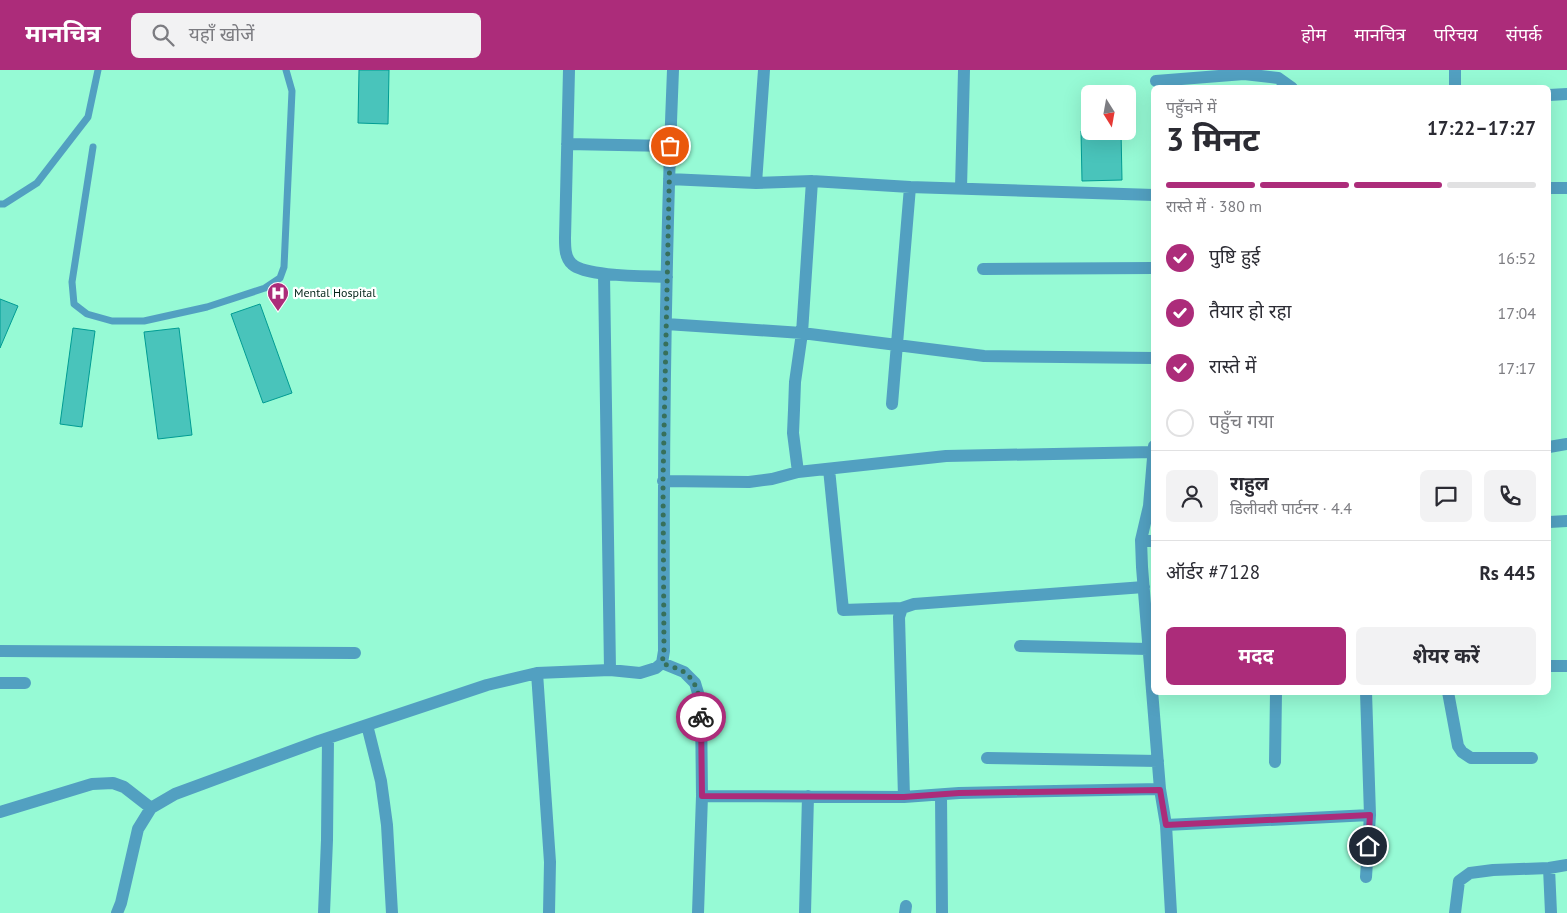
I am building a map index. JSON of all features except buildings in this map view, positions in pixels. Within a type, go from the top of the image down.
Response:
[{"type":"street","points":[[569,70],[566,253],[572,264],[582,269],[604,274],[667,277]]},
{"type":"street","points":[[117,913],[138,829],[151,808],[176,794],[487,684],[537,674],[610,670],[640,673],[656,668],[662,663],[664,652],[663,480],[673,70]]},
{"type":"street","points":[[756,183],[764,70]]},
{"type":"street","points":[[961,188],[964,70]]},
{"type":"street","points":[[1455,70],[1455,85]]},
{"type":"street","points":[[1156,80],[1244,74],[1278,78],[1288,85]]},
{"type":"street","points":[[1551,95],[1567,94]]},
{"type":"street","points":[[567,144],[670,146]]},
{"type":"street","points":[[669,179],[756,183],[812,181],[910,187],[1151,195]]},
{"type":"street","points":[[798,472],[793,418],[795,382],[802,334],[812,181]]},
{"type":"street","points":[[892,404],[910,187]]},
{"type":"street","points":[[1551,188],[1567,188]]},
{"type":"street","points":[[983,268],[1151,268]]},
{"type":"street","points":[[604,274],[610,670]]},
{"type":"street","points":[[666,324],[802,334],[984,356],[1151,358]]},
{"type":"street","points":[[1551,447],[1567,444]]},
{"type":"street","points":[[663,480],[749,482],[772,479],[798,472],[946,456],[1151,452]]},
{"type":"street","points":[[829,469],[843,610],[902,608],[914,604],[1144,587]]},
{"type":"street","points":[[1151,484],[1144,587],[1151,682]]},
{"type":"street","points":[[1551,522],[1567,521]]},
{"type":"street","points":[[902,608],[899,617],[904,797]]},
{"type":"street","points":[[1020,646],[1148,648]]},
{"type":"street","points":[[0,651],[355,653]]},
{"type":"street","points":[[662,663],[684,672],[694,683],[701,703],[702,796],[698,913]]},
{"type":"street","points":[[1551,666],[1567,666]]},
{"type":"street","points":[[537,674],[550,862],[549,913]]},
{"type":"street","points":[[0,684],[25,683]]},
{"type":"street","points":[[1152,695],[1160,790],[1166,825],[1171,913]]},
{"type":"street","points":[[1276,695],[1276,762]]},
{"type":"street","points":[[1366,695],[1370,815],[1366,877]]},
{"type":"street","points":[[1449,695],[1458,746],[1462,752],[1471,758],[1532,758]]},
{"type":"street","points":[[367,726],[381,781],[387,825],[392,913]]},
{"type":"street","points":[[324,913],[328,739]]},
{"type":"street","points":[[987,758],[1158,761]]},
{"type":"street","points":[[0,812],[92,784],[113,783],[124,787],[151,808]]},
{"type":"street","points":[[702,796],[904,797],[1160,790]]},
{"type":"street","points":[[940,795],[942,913]]},
{"type":"street","points":[[805,913],[808,796]]},
{"type":"street","points":[[1166,825],[1370,815]]},
{"type":"street","points":[[1455,913],[1459,881],[1470,873],[1493,870],[1549,868],[1567,865]]},
{"type":"street","points":[[1549,868],[1551,913]]},
{"type":"lane","points":[[0,204],[4,204],[37,183],[88,117],[98,70]]},
{"type":"lane","points":[[93,147],[72,282],[74,304],[86,314],[112,321],[144,321],[207,307],[265,288],[280,278],[284,267],[292,91],[286,70]]},
{"type":"way so far","points":[[670,146],[663,480],[664,652],[662,663],[684,672],[694,683],[701,703],[701,717]]},
{"type":"place","name":"Mental Hospital","points":[[278,312]]},
{"type":"route","points":[[701,717],[702,796],[904,797],[959,793],[1160,790],[1166,825],[1370,815],[1368,846]]}]
